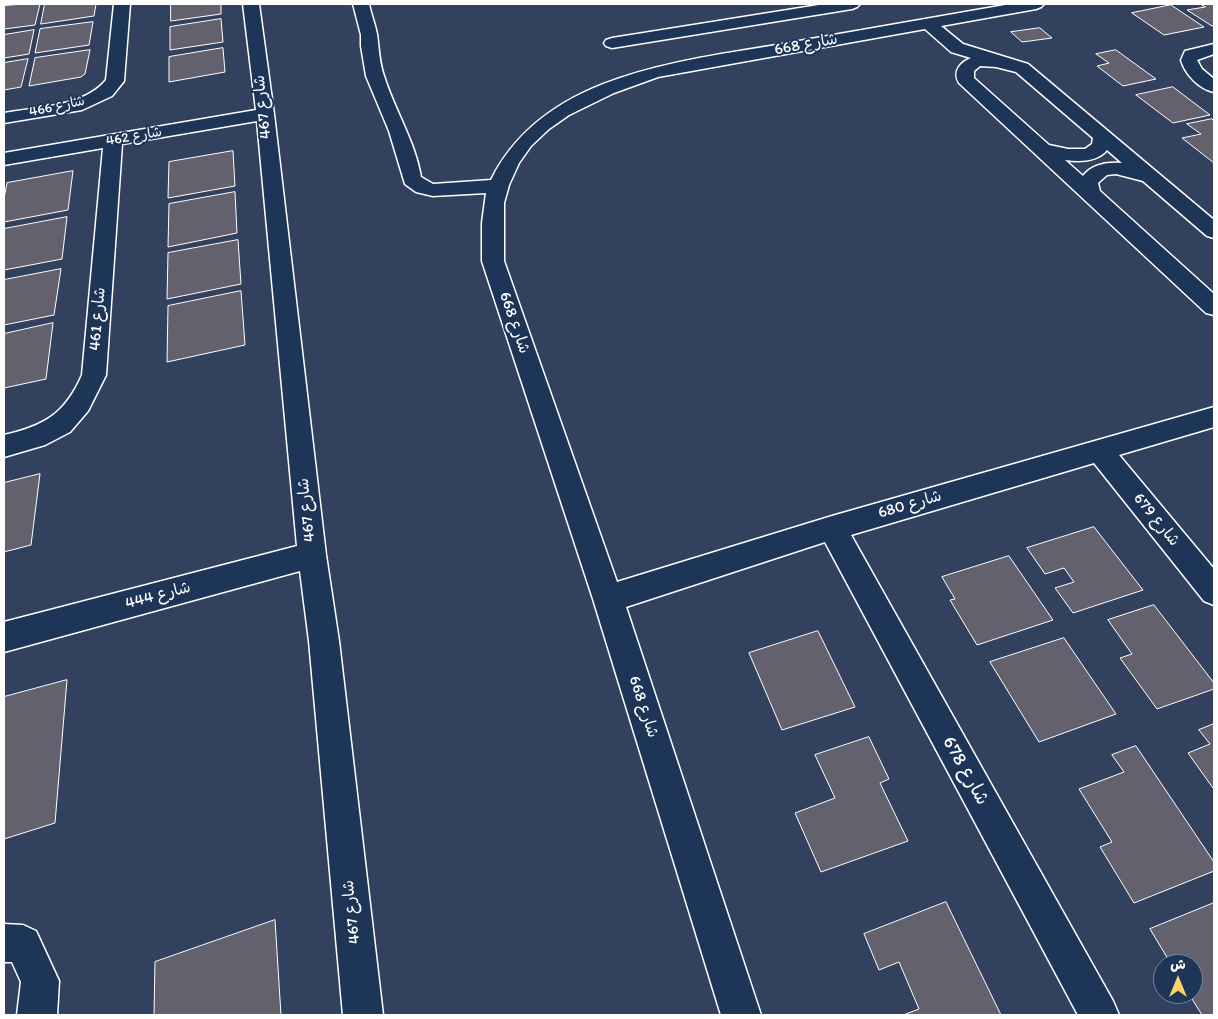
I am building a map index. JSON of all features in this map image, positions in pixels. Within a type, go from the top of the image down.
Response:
[{"type":"street","name":"شارع 466","points":[[4,118],[76,106],[106,92],[116,81],[122,4]]},
{"type":"street","name":"شارع 467","points":[[251,4],[265,114],[312,555],[324,641],[363,1015]]},
{"type":"street","points":[[361,4],[369,35],[369,46],[375,76],[398,131],[409,162],[412,180],[423,188],[432,190],[499,186]]},
{"type":"street","points":[[612,43],[852,4]]},
{"type":"street","name":"شارع 668","points":[[741,1015],[608,599],[493,261],[492,226],[499,186],[517,150],[540,126],[610,86],[655,72],[708,50],[741,56],[918,29],[1036,4]]},
{"type":"street","points":[[720,26],[721,37],[728,47],[741,56]]},
{"type":"street","points":[[918,29],[967,53],[1022,68],[1214,231]]},
{"type":"street","points":[[688,31],[708,50]]},
{"type":"street","points":[[1214,49],[1191,55],[1189,60],[1190,66],[1197,75],[1214,87]]},
{"type":"street","points":[[935,50],[964,73]]},
{"type":"street","points":[[996,61],[972,64],[966,68],[964,73],[965,79],[1214,307]]},
{"type":"street","name":"شارع 462","points":[[4,159],[265,114]]},
{"type":"street","points":[[1041,149],[1063,155],[1084,155],[1100,148],[1103,143],[1103,137]]},
{"type":"street","name":"شارع 461","points":[[4,446],[28,441],[55,428],[74,414],[86,396],[94,375],[113,141]]},
{"type":"street","points":[[1092,194],[1088,188],[1088,182],[1097,172],[1105,169],[1126,169],[1150,176]]},
{"type":"street","name":"شارع 680","points":[[608,599],[832,528],[1214,417]]},
{"type":"street","name":"شارع 679","points":[[1099,450],[1214,591]]},
{"type":"street","name":"شارع 678","points":[[832,528],[1099,1015]]},
{"type":"street","name":"شارع 444","points":[[4,636],[312,555]]},
{"type":"street","points":[[4,943],[23,944],[40,981],[37,1015]]},
{"type":"building","points":[[40,4],[35,25],[4,29],[4,6]]},
{"type":"building","points":[[45,4],[96,4],[94,16],[41,24]]},
{"type":"building","points":[[171,4],[221,4],[221,14],[171,21]]},
{"type":"building","points":[[1200,4],[1214,4],[1214,25],[1212,26],[1187,10],[1205,7]]},
{"type":"building","points":[[1171,5],[1204,27],[1164,35],[1132,13]]},
{"type":"building","points":[[221,19],[223,42],[170,50],[170,27]]},
{"type":"building","points":[[93,22],[89,45],[35,53],[40,29]]},
{"type":"building","points":[[1040,28],[1052,38],[1022,42],[1011,32]]},
{"type":"building","points":[[34,30],[29,54],[4,58],[4,35]]},
{"type":"building","points":[[223,48],[225,72],[169,82],[169,57]]},
{"type":"building","points":[[90,50],[85,74],[81,77],[29,86],[35,58]]},
{"type":"building","points":[[1116,50],[1156,79],[1123,86],[1097,66],[1109,63],[1096,54]]},
{"type":"building","points":[[28,59],[21,87],[4,90],[4,63]]},
{"type":"building","points":[[1173,87],[1210,115],[1173,123],[1136,95]]},
{"type":"building","points":[[1212,119],[1214,121],[1214,163],[1182,138],[1201,134],[1187,124]]},
{"type":"building","points":[[233,151],[235,186],[168,198],[169,162]]},
{"type":"building","points":[[73,171],[68,210],[4,222],[4,198],[7,183]]},
{"type":"building","points":[[235,192],[237,233],[168,247],[169,204]]},
{"type":"building","points":[[67,217],[62,259],[4,270],[4,229]]},
{"type":"building","points":[[238,240],[241,284],[167,299],[168,253]]},
{"type":"building","points":[[61,269],[54,315],[4,325],[4,280]]},
{"type":"building","points":[[241,291],[245,345],[167,362],[168,306]]},
{"type":"building","points":[[53,323],[46,379],[4,388],[4,334]]},
{"type":"building","points":[[40,474],[31,545],[4,552],[4,483]]},
{"type":"building","points":[[1094,527],[1143,590],[1073,613],[1055,588],[1074,582],[1064,568],[1045,574],[1027,548]]},
{"type":"building","points":[[1009,556],[1053,620],[977,645],[950,600],[955,599],[942,577]]},
{"type":"building","points":[[1154,605],[1214,683],[1214,689],[1157,709],[1120,658],[1132,654],[1108,620]]},
{"type":"building","points":[[818,631],[855,707],[782,730],[749,653]]},
{"type":"building","points":[[1064,638],[1116,714],[1039,742],[990,662]]},
{"type":"building","points":[[67,680],[55,823],[4,839],[4,697]]},
{"type":"building","points":[[1214,724],[1213,788],[1188,753],[1210,744],[1199,730]]},
{"type":"building","points":[[869,737],[889,779],[880,783],[908,841],[821,872],[795,813],[835,798],[815,755]]},
{"type":"building","points":[[1136,746],[1214,862],[1214,871],[1134,903],[1100,847],[1112,842],[1079,789],[1124,772],[1112,755]]},
{"type":"building","points":[[946,902],[1001,1015],[903,1015],[919,1009],[899,962],[879,970],[864,934]]},
{"type":"building","points":[[1214,903],[1214,1015],[1202,1015],[1195,1004],[1203,1004],[1203,954],[1165,954],[1150,929]]},
{"type":"building","points":[[275,920],[281,1015],[154,1015],[155,962]]}]
